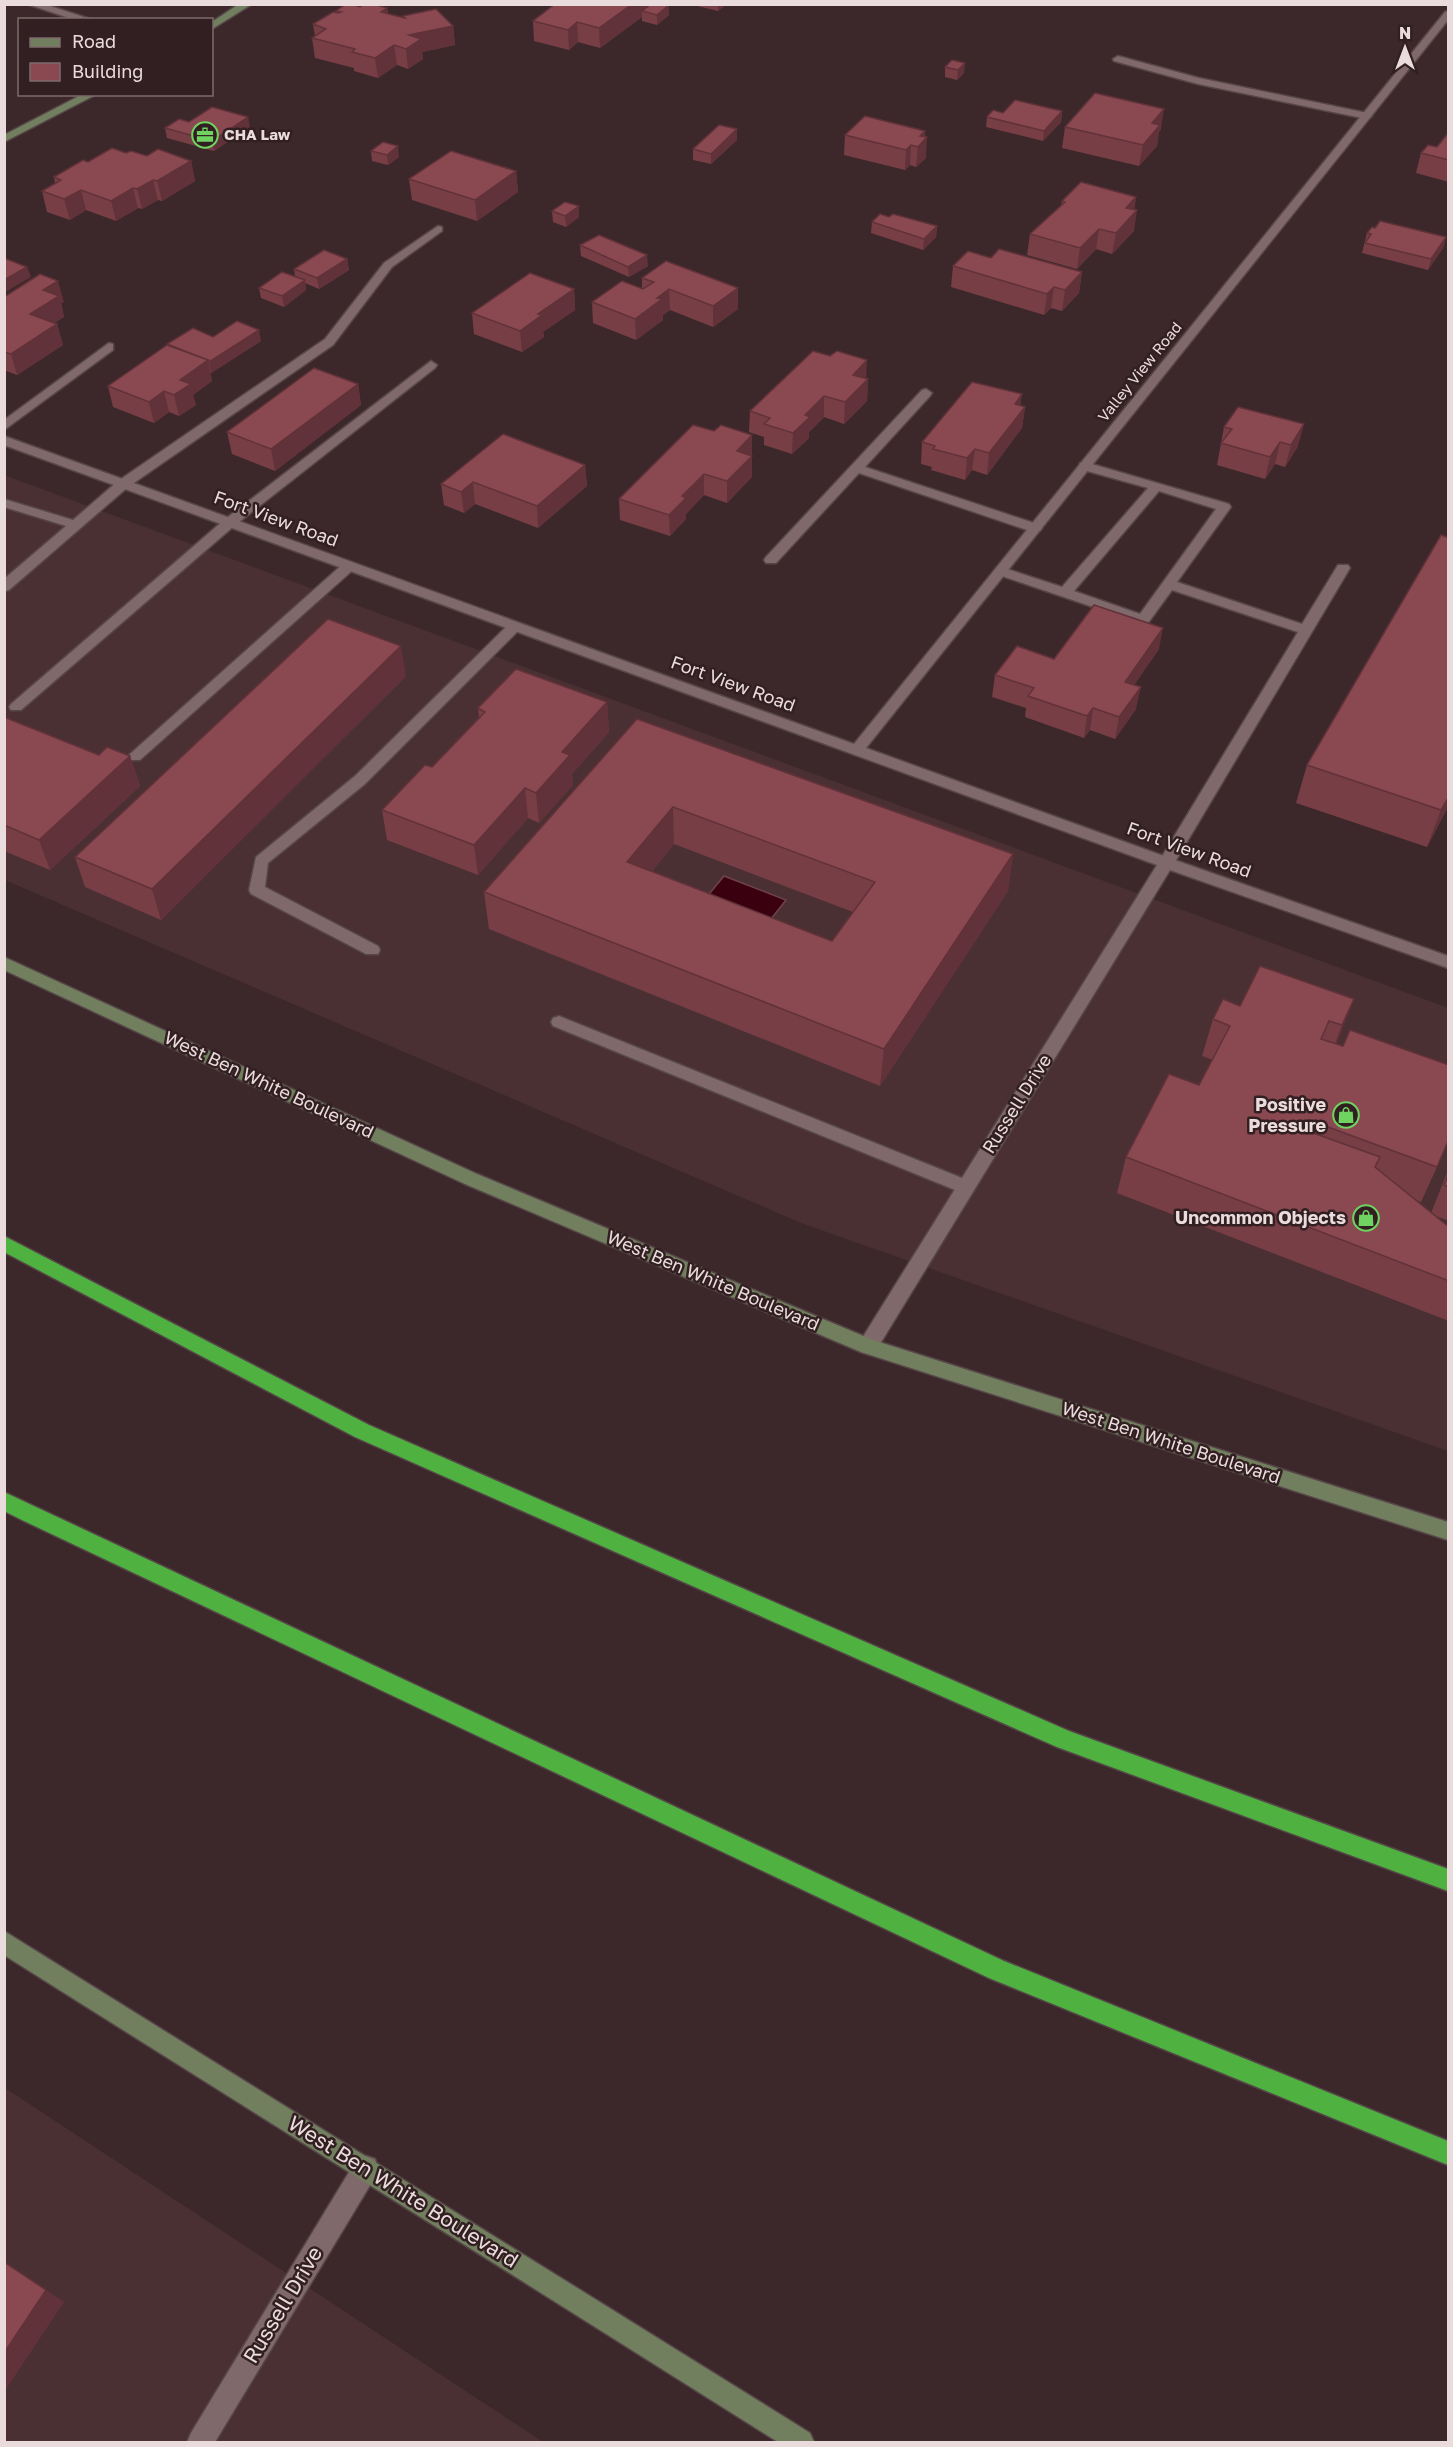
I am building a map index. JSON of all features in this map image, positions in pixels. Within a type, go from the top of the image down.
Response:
[{"type":"highway","points":[[4,1243],[362,1431],[395,1446],[1065,1740],[1449,1880]]},
{"type":"highway","points":[[4,1503],[997,1970],[1449,2153]]},
{"type":"main road","points":[[213,25],[247,4]]},
{"type":"main road","points":[[4,139],[88,96]]},
{"type":"main road","name":"West Ben White Boulevard","points":[[4,963],[471,1179],[868,1346],[1449,1532]]},
{"type":"main road","name":"West Ben White Boulevard","points":[[4,1942],[801,2442]]},
{"type":"street","points":[[32,4],[81,18]]},
{"type":"street","name":"Valley View Road","points":[[857,750],[1449,14]]},
{"type":"street","points":[[1118,59],[1198,81],[1367,116]]},
{"type":"street","points":[[4,587],[123,484],[329,342],[388,265],[438,229]]},
{"type":"street","points":[[4,426],[108,347]]},
{"type":"street","points":[[16,707],[229,523],[430,365]]},
{"type":"street","points":[[771,560],[926,393]]},
{"type":"street","name":"Fort View Road","points":[[4,440],[1166,863],[1449,962]]},
{"type":"street","points":[[1001,571],[1143,620],[1224,507],[1085,466]]},
{"type":"street","points":[[856,468],[1035,528]]},
{"type":"street","points":[[1065,593],[1156,486]]},
{"type":"street","points":[[4,503],[76,525]]},
{"type":"street","points":[[135,757],[349,566]]},
{"type":"street","name":"Russell Drive","points":[[868,1346],[1166,863],[1342,568]]},
{"type":"street","points":[[1169,584],[1305,630]]},
{"type":"street","points":[[372,950],[257,890],[261,861],[360,780],[515,626]]},
{"type":"street","points":[[559,1022],[966,1187]]},
{"type":"street","name":"Russell Drive","points":[[200,2442],[366,2168]]},
{"type":"shaded area","points":[[4,475],[1448,1008],[1448,1451],[801,1223],[5,880]]},
{"type":"shaded area","points":[[724,876],[786,900],[763,929],[700,905]]},
{"type":"shaded area","points":[[5,2088],[543,2442],[5,2442]]},
{"type":"building","points":[[346,4],[360,7],[364,4],[373,4],[387,8],[381,12],[405,18],[403,16],[436,9],[453,26],[409,35],[421,39],[406,49],[394,45],[375,58],[352,52],[355,49],[312,38],[326,29],[313,24],[333,12],[341,12],[336,11]]},
{"type":"building","points":[[555,4],[632,4],[599,28],[577,22],[568,30],[533,21]]},
{"type":"building","points":[[651,4],[669,5],[657,15],[642,11]]},
{"type":"building","points":[[952,60],[965,63],[958,70],[945,67]]},
{"type":"building","points":[[1095,93],[1164,109],[1152,123],[1160,125],[1143,145],[1065,127]]},
{"type":"building","points":[[1015,100],[1062,111],[1044,131],[987,117],[993,110],[1003,113]]},
{"type":"building","points":[[212,107],[248,117],[212,141],[165,128],[179,119],[189,122]]},
{"type":"building","points":[[865,116],[925,131],[920,136],[927,137],[918,147],[911,145],[906,150],[845,135]]},
{"type":"building","points":[[719,125],[737,129],[711,154],[693,149]]},
{"type":"building","points":[[1449,132],[1449,160],[1421,153],[1428,145],[1437,147]]},
{"type":"building","points":[[383,142],[398,146],[387,155],[371,151]]},
{"type":"building","points":[[112,148],[147,156],[158,149],[191,161],[157,181],[153,180],[137,189],[133,188],[111,201],[81,190],[64,199],[42,191],[61,180],[54,177],[83,160],[88,162]]},
{"type":"building","points":[[451,151],[516,171],[475,200],[409,179]]},
{"type":"building","points":[[1081,182],[1136,197],[1126,208],[1137,210],[1116,233],[1099,229],[1080,248],[1030,234],[1065,202],[1062,201]]},
{"type":"building","points":[[565,202],[579,206],[565,216],[552,211]]},
{"type":"building","points":[[880,214],[889,217],[893,214],[937,226],[924,239],[872,222]]},
{"type":"building","points":[[1380,221],[1446,237],[1431,259],[1365,243],[1371,234],[1367,233]]},
{"type":"building","points":[[599,235],[647,255],[628,267],[580,245]]},
{"type":"building","points":[[999,249],[1082,272],[1065,290],[1054,287],[1047,294],[953,266],[968,251],[991,258]]},
{"type":"building","points":[[324,250],[347,259],[317,278],[294,269]]},
{"type":"building","points":[[4,258],[27,267],[4,280]]},
{"type":"building","points":[[666,261],[738,288],[713,306],[669,289],[657,298],[662,299],[635,319],[592,302],[622,281],[643,289],[654,282],[642,278]]},
{"type":"building","points":[[282,272],[305,280],[282,296],[259,288]]},
{"type":"building","points":[[530,273],[574,289],[538,314],[542,315],[520,331],[472,313]]},
{"type":"building","points":[[40,274],[58,281],[43,290],[59,296],[30,314],[57,324],[11,354],[4,352],[4,297]]},
{"type":"building","points":[[237,321],[259,330],[209,362],[167,344],[193,328],[213,337]]},
{"type":"building","points":[[167,345],[208,360],[180,380],[191,384],[174,395],[164,391],[149,402],[108,386]]},
{"type":"building","points":[[813,351],[830,356],[837,351],[867,360],[853,375],[868,379],[845,402],[824,396],[805,415],[810,417],[793,433],[764,424],[770,418],[750,411]]},
{"type":"building","points":[[314,368],[358,384],[271,449],[227,432]]},
{"type":"building","points":[[972,382],[1022,394],[1015,404],[1025,407],[989,453],[975,449],[967,458],[933,449],[935,446],[922,442]]},
{"type":"building","points":[[1238,407],[1304,424],[1291,445],[1280,442],[1270,457],[1221,443],[1232,429],[1224,427]]},
{"type":"building","points":[[693,425],[714,431],[721,425],[752,435],[737,451],[752,456],[727,481],[704,474],[682,496],[686,498],[669,515],[619,499]]},
{"type":"building","points":[[503,434],[585,465],[537,506],[473,482],[461,492],[441,484]]},
{"type":"building","points":[[1441,535],[1449,538],[1449,796],[1441,810],[1307,765]]},
{"type":"building","points":[[1094,605],[1163,628],[1125,682],[1141,687],[1119,717],[1093,708],[1087,716],[1028,696],[1034,688],[995,675],[1017,646],[1054,659]]},
{"type":"building","points":[[328,619],[401,646],[152,889],[75,857]]},
{"type":"building","points":[[516,669],[607,702],[562,752],[570,755],[536,793],[525,788],[474,845],[382,810],[425,765],[432,767],[485,712],[478,708]]},
{"type":"building","points":[[4,717],[99,755],[107,747],[130,756],[39,840],[4,825]]},
{"type":"building","points":[[637,719],[1013,854],[884,1049],[484,892]],"holes":[[[673,807],[875,882],[832,941],[627,862]]]},
{"type":"building","points":[[1260,966],[1354,999],[1342,1025],[1329,1021],[1321,1039],[1343,1046],[1350,1030],[1449,1065],[1449,1139],[1437,1167],[1309,1120],[1305,1130],[1380,1157],[1375,1167],[1449,1227],[1449,1281],[1126,1157],[1169,1074],[1199,1085],[1230,1026],[1213,1019],[1223,999],[1240,1006]]},
{"type":"building","points":[[1449,1173],[1449,1187],[1444,1185]]},
{"type":"building","points":[[4,2262],[46,2290],[4,2353]]},
{"type":"place","name":"CHA Law","points":[[205,135]]},
{"type":"place","name":"Positive Pressure","points":[[1346,1115]]},
{"type":"place","name":"Uncommon Objects","points":[[1366,1218]]}]
